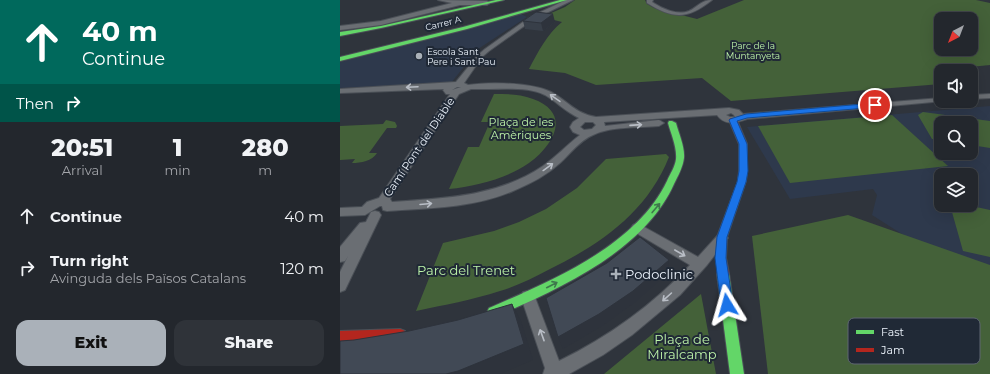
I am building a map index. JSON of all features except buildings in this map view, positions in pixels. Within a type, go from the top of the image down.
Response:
[{"type":"street","points":[[441,0],[460,6]]},
{"type":"street","points":[[340,28],[381,23],[460,6],[502,0]]},
{"type":"street","points":[[650,0],[649,2],[657,8],[684,14],[693,12],[699,5],[709,0]]},
{"type":"street","name":"Carrer A","points":[[340,59],[562,2]]},
{"type":"street","name":"Camí Pont del Diable","points":[[385,204],[456,89],[480,56],[532,18],[562,2]]},
{"type":"street","points":[[340,34],[381,27],[460,6]]},
{"type":"street","points":[[340,90],[431,90],[518,87],[534,89],[548,93],[570,111],[601,124],[546,169],[509,189],[472,200],[385,204],[383,212],[369,214],[340,212]]},
{"type":"street","points":[[340,98],[431,90]]},
{"type":"street","points":[[978,91],[990,90]]},
{"type":"street","points":[[934,95],[731,116],[672,122],[612,127],[593,131],[579,132],[575,127],[578,122],[592,119],[731,116],[746,116],[934,101]]},
{"type":"street","points":[[978,97],[990,96]]},
{"type":"street","points":[[731,116],[743,144],[743,171],[739,188],[722,237],[721,258],[737,374]]},
{"type":"street","points":[[482,315],[528,297],[570,276],[602,256],[637,228],[657,207],[671,187],[680,158],[672,122]]},
{"type":"street","points":[[340,257],[363,227],[369,214]]},
{"type":"street","points":[[340,286],[369,214]]},
{"type":"street","points":[[637,228],[699,264]]},
{"type":"street","points":[[528,297],[553,373],[580,359],[642,319],[669,296],[722,237]]},
{"type":"street","points":[[340,338],[398,336],[412,332]]},
{"type":"shaded area","name":"Escola Sant Pere i Sant Pau","points":[[521,14],[527,17],[478,49],[451,83],[340,88],[340,62]]},
{"type":"shaded area","points":[[990,106],[990,279],[927,250],[872,215],[877,195],[873,189],[790,199],[747,127]]},
{"type":"green space","name":"Parc de la Muntanyeta","points":[[575,0],[645,0],[647,4],[654,8],[697,19],[744,0],[976,0],[990,3],[990,65],[978,66],[978,64],[934,64],[934,85],[731,101],[702,78],[596,85],[565,73],[529,69],[547,38],[562,22],[542,17],[565,7]]},
{"type":"green space","name":"Plaça de les Amèriques","points":[[494,94],[523,96],[545,105],[552,112],[555,121],[555,130],[552,139],[538,156],[520,169],[480,184],[449,189],[468,147],[479,147],[490,122],[481,122]]},
{"type":"green space","points":[[923,112],[953,116],[934,116],[934,139],[932,139],[918,115]]},
{"type":"green space","points":[[892,115],[934,153],[934,160],[941,160],[948,166],[790,183],[758,126]]},
{"type":"green space","points":[[978,119],[990,121],[990,148],[978,146]]},
{"type":"green space","points":[[386,120],[395,122],[397,126],[396,128],[387,128],[369,153],[377,153],[375,156],[369,160],[359,163],[352,163],[355,159],[340,160],[340,126],[383,124]]},
{"type":"green space","name":"Parc del Trenet","points":[[666,154],[669,157],[660,177],[635,210],[604,237],[587,249],[513,287],[479,297],[416,311],[443,243],[494,231],[519,222],[546,209],[577,188],[606,159]]},
{"type":"green space","points":[[978,207],[990,210],[990,257],[963,251],[952,212],[978,212]]},
{"type":"green space","points":[[848,215],[990,265],[990,374],[768,374],[752,236]]},
{"type":"green space","name":"Plaça de Miralcamp","points":[[701,294],[716,374],[604,374]]},
{"type":"traffic: fast","points":[[340,34],[381,27],[502,0]]},
{"type":"traffic: fast","points":[[340,59],[465,28],[565,0]]},
{"type":"traffic: fast","points":[[493,312],[544,289],[599,258],[624,239],[646,219],[664,197],[680,161],[680,155],[672,123]]},
{"type":"traffic: fast","points":[[723,274],[737,374]]},
{"type":"traffic: jam","points":[[723,274],[721,258],[722,237],[742,181],[743,171],[743,144],[733,120]]},
{"type":"traffic: jam","points":[[340,337],[400,335]]},
{"type":"place","name":"Escola Sant Pere i Sant Pau","points":[[419,56]]},
{"type":"place","name":"Podoclinic","points":[[616,274]]},
{"type":"route","points":[[727,305],[721,258],[722,237],[742,182],[744,159],[743,144],[733,120],[746,116],[875,105]]}]
